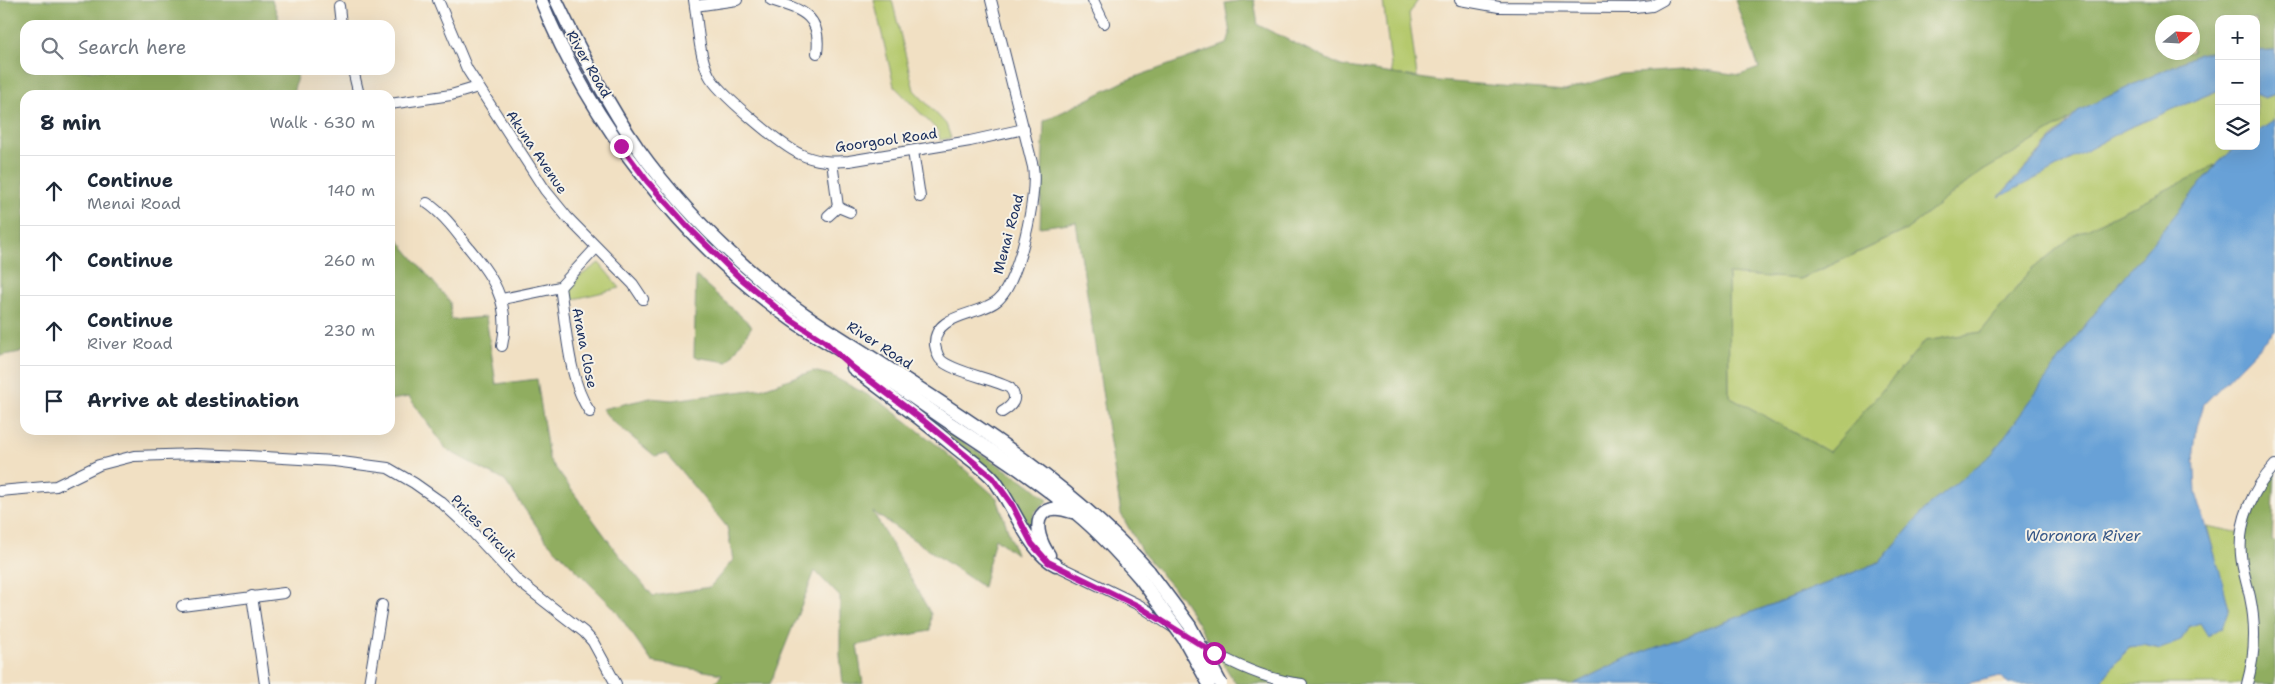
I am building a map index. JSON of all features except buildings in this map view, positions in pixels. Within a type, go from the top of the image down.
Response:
[{"type":"main road","points":[[535,0],[550,24]]},
{"type":"main road","points":[[540,0],[550,24]]},
{"type":"main road","name":"River Road","points":[[556,0],[604,95],[639,149],[691,212],[763,283],[799,310],[1020,456],[1100,520],[1190,626],[1221,684]]},
{"type":"main road","name":"River Road","points":[[550,24],[583,86],[621,146],[647,181],[689,228],[738,276],[791,320],[854,358],[1077,513],[1144,574],[1209,684]]},
{"type":"main road","points":[[825,342],[852,367],[924,421],[993,478],[1011,503],[1032,544],[1048,562],[1056,565]]},
{"type":"main road","points":[[1056,565],[1044,548],[1038,535],[1038,518],[1044,512],[1053,508],[1077,513]]},
{"type":"street","name":"Akuna Avenue","points":[[438,0],[460,56],[545,190],[596,248],[632,284],[643,299]]},
{"type":"street","points":[[695,3],[737,0]]},
{"type":"street","points":[[771,0],[803,11],[811,18],[819,38],[817,53]]},
{"type":"street","name":"Menai Road","points":[[991,0],[1034,174],[1034,195],[1029,221],[1012,277],[1006,290],[998,300],[941,326],[935,337],[936,349],[941,360],[950,366],[1010,388],[1014,392],[1014,402],[1010,408],[1002,412]]},
{"type":"street","points":[[1092,0],[1104,23]]},
{"type":"street","points":[[1460,0],[1499,7],[1521,3],[1636,8],[1652,6],[1663,0]]},
{"type":"street","name":"Goorgool Road","points":[[695,3],[704,60],[709,76],[718,88],[786,146],[816,160],[832,162],[913,151],[1024,129]]},
{"type":"street","points":[[339,6],[340,20]]},
{"type":"street","points":[[354,75],[358,90]]},
{"type":"street","points":[[395,103],[451,95],[478,87]]},
{"type":"street","points":[[913,151],[920,197]]},
{"type":"street","points":[[832,162],[838,207]]},
{"type":"street","points":[[427,203],[442,215],[487,270],[502,299],[505,332],[502,346]]},
{"type":"street","points":[[838,207],[850,212]]},
{"type":"street","points":[[828,216],[838,207]]},
{"type":"street","points":[[502,299],[560,287],[596,248]]},
{"type":"street","name":"Arana Close","points":[[560,287],[575,379],[581,399],[590,412]]},
{"type":"street","name":"Prices Circuit","points":[[0,491],[56,486],[99,465],[134,456],[196,454],[248,456],[334,461],[388,468],[441,502],[465,524],[517,580],[584,632],[592,642],[616,684]]},
{"type":"street","points":[[2247,684],[2252,657],[2253,618],[2241,555],[2241,533],[2248,507],[2256,490],[2275,465]]},
{"type":"street","points":[[1056,565],[1138,606],[1214,653],[1240,666],[1268,677],[1302,684]]},
{"type":"street","points":[[182,606],[284,593]]},
{"type":"street","points":[[252,596],[266,684]]},
{"type":"street","points":[[369,684],[382,605]]},
{"type":"green space","points":[[0,0],[272,0],[279,20],[20,20],[20,75],[297,75],[294,90],[20,90],[20,352],[0,356]]},
{"type":"green space","points":[[874,0],[892,0],[914,90],[946,124],[951,138],[940,140],[938,131],[894,86]]},
{"type":"green space","points":[[1254,0],[1258,25],[1341,66],[1439,81],[1565,91],[1620,74],[1697,69],[1740,75],[1759,68],[1735,0],[2275,0],[2275,50],[2260,51],[2260,15],[2215,15],[2215,51],[2200,54],[2200,15],[2155,15],[2155,60],[2186,60],[2080,110],[2070,119],[1978,174],[1905,231],[1800,279],[1728,274],[1729,396],[1829,452],[1925,341],[1981,332],[2030,271],[2073,236],[2216,165],[2082,329],[1992,455],[1929,505],[1880,562],[1774,604],[1627,658],[1574,684],[1236,684],[1181,597],[1142,552],[1121,514],[1076,222],[1040,227],[1044,121],[1127,80],[1227,44],[1230,34],[1225,3]]},
{"type":"green space","points":[[1383,0],[1418,0],[1409,14],[1417,77],[1392,74]]},
{"type":"green space","points":[[2215,92],[2215,150],[2233,150],[2216,165],[2073,236],[2030,271],[1981,332],[1925,341],[1829,452],[1729,396],[1728,274],[1801,279],[1905,231],[1978,174],[2070,119],[2000,195],[2044,174],[2126,129]]},
{"type":"green space","points":[[2275,94],[2275,120],[2260,130],[2260,96],[2265,98]]},
{"type":"green space","points":[[395,234],[450,302],[451,320],[486,317],[496,384],[537,379],[549,459],[616,551],[653,596],[710,587],[733,560],[727,527],[666,453],[655,456],[611,420],[602,409],[650,398],[672,400],[760,389],[813,371],[830,375],[881,402],[937,445],[997,498],[1016,554],[995,538],[983,587],[873,512],[931,614],[930,631],[857,645],[863,684],[843,684],[840,655],[840,597],[815,571],[770,684],[714,684],[722,674],[652,662],[614,608],[547,541],[505,481],[447,450],[409,397],[395,399]]},
{"type":"green space","points":[[599,263],[620,288],[570,300],[567,285]]},
{"type":"green space","points":[[696,276],[752,326],[728,362],[694,357]]},
{"type":"green space","points":[[944,430],[1030,485],[1048,500],[1034,513],[1032,531],[1012,496],[990,471],[943,432]]},
{"type":"green space","points":[[2275,465],[2272,541],[2275,542],[2275,684],[2244,684],[2254,639],[2241,555],[2248,507]]},
{"type":"green space","points":[[2207,526],[2241,533],[2253,618],[2247,684],[2099,684],[2129,647],[2144,645],[2159,649],[2188,627],[2229,609]]},
{"type":"water","points":[[2275,50],[2275,94],[2265,98],[2260,96],[2260,51]]},
{"type":"water","points":[[2215,51],[2215,92],[2126,129],[1999,197],[2080,110],[2186,60],[2200,60],[2200,54]]},
{"type":"water","name":"Woronora River","points":[[2275,120],[2275,331],[2204,404],[2197,427],[2194,451],[2196,492],[2229,609],[2222,628],[2208,636],[2200,623],[2188,627],[2181,641],[2159,649],[2144,645],[2129,647],[2099,684],[2008,684],[2001,676],[1965,684],[1574,684],[1627,658],[1774,604],[1880,562],[1929,505],[1992,454],[2082,329],[2216,165],[2233,150],[2260,150],[2260,130]]},
{"type":"route","points":[[621,146],[647,181],[689,228],[738,276],[791,320],[825,342],[852,367],[924,421],[993,478],[1011,503],[1032,544],[1048,562],[1138,606],[1214,653]]}]
